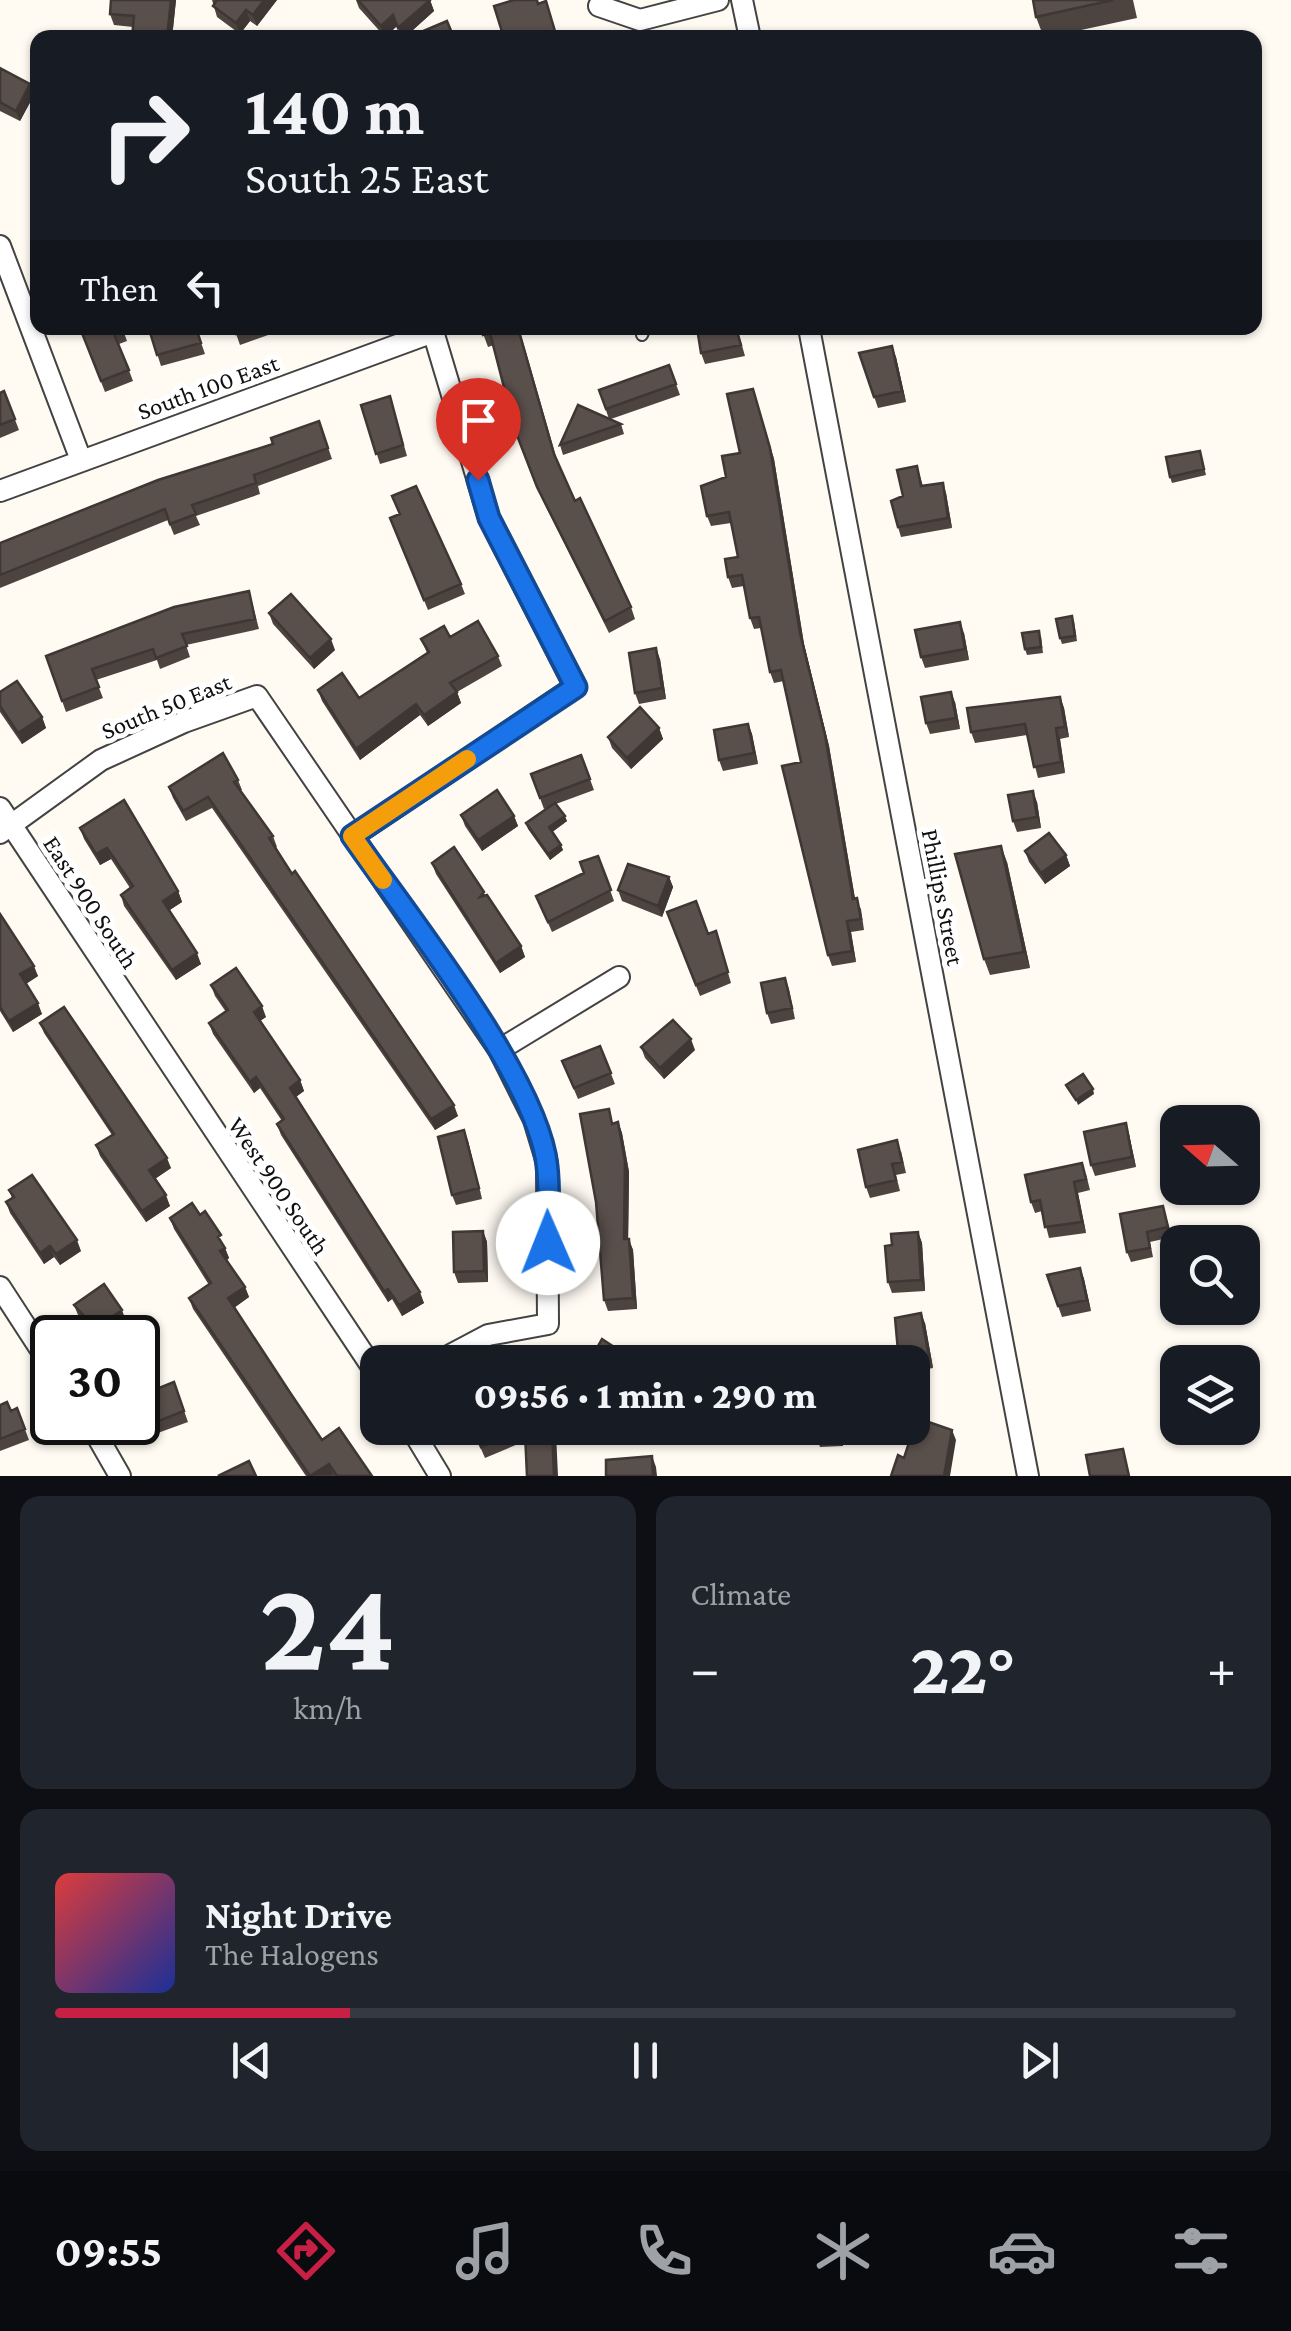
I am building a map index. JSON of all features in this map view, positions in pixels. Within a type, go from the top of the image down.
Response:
[{"type":"street","points":[[599,6],[640,20],[718,0]]},
{"type":"street","points":[[742,0],[748,30]]},
{"type":"street","points":[[0,246],[30,325]]},
{"type":"street","points":[[34,335],[81,460]]},
{"type":"street","name":"South 100 East","points":[[0,491],[419,335]]},
{"type":"street","points":[[434,335],[489,518],[576,687],[352,836],[499,1050],[534,1120],[547,1163],[548,1324],[488,1334],[468,1345]]},
{"type":"street","name":"Phillips Street","points":[[810,335],[1028,1476]]},
{"type":"street","name":"South 50 East","points":[[4,822],[101,760],[184,722],[257,696],[352,836]]},
{"type":"street","name":"East 900 South","points":[[4,822],[140,1023]]},
{"type":"street","points":[[499,1050],[619,977]]},
{"type":"street","name":"West 900 South","points":[[140,1023],[360,1349]]},
{"type":"street","points":[[0,1286],[30,1333]]},
{"type":"street","points":[[102,1445],[120,1476]]},
{"type":"street","points":[[422,1445],[440,1476]]},
{"type":"building","points":[[111,0],[171,0],[168,30],[133,30],[134,16],[110,14]]},
{"type":"building","points":[[217,0],[264,0],[253,15],[246,10],[236,23],[213,6]]},
{"type":"building","points":[[358,0],[430,0],[398,28],[393,15],[381,26]]},
{"type":"building","points":[[514,0],[537,0],[538,4],[546,1],[555,30],[502,30],[494,6]]},
{"type":"building","points":[[1033,0],[1113,0],[1036,17]]},
{"type":"building","points":[[447,21],[451,30],[426,30]]},
{"type":"building","points":[[0,68],[30,84],[16,111],[0,102]]},
{"type":"building","points":[[83,335],[114,335],[129,370],[101,381]]},
{"type":"building","points":[[151,335],[198,335],[201,343],[157,355]]},
{"type":"building","points":[[491,335],[520,335],[554,454],[575,501],[580,498],[631,607],[605,621],[537,487],[515,430]]},
{"type":"building","points":[[698,335],[738,335],[741,345],[701,353]]},
{"type":"building","points":[[892,346],[902,391],[874,397],[859,353]]},
{"type":"building","points":[[669,365],[676,384],[606,409],[599,390]]},
{"type":"building","points":[[753,389],[770,448],[800,633],[825,735],[853,899],[857,898],[861,919],[847,921],[852,951],[828,955],[782,766],[801,762],[781,670],[770,672],[759,617],[750,618],[742,575],[728,577],[725,559],[738,557],[729,512],[707,516],[701,486],[726,477],[722,456],[740,453],[727,394]]},
{"type":"building","points":[[4,391],[15,419],[0,425],[0,393]]},
{"type":"building","points":[[390,396],[403,445],[376,454],[361,405]]},
{"type":"building","points":[[578,405],[621,424],[560,445]]},
{"type":"building","points":[[319,421],[328,448],[254,475],[256,483],[192,505],[196,514],[170,524],[165,509],[0,575],[0,543],[158,480],[273,444],[271,438]]},
{"type":"building","points":[[1200,451],[1204,469],[1170,477],[1166,457]]},
{"type":"building","points":[[917,466],[921,486],[943,483],[948,518],[898,527],[891,501],[903,496],[897,470]]},
{"type":"building","points":[[416,486],[461,584],[424,600],[390,518],[400,514],[392,496]]},
{"type":"building","points":[[249,591],[255,619],[182,634],[187,646],[156,658],[153,649],[92,669],[99,687],[62,701],[46,656],[174,607]]},
{"type":"building","points":[[291,594],[331,639],[310,658],[269,613]]},
{"type":"building","points":[[1072,616],[1075,636],[1060,638],[1056,619]]},
{"type":"building","points":[[478,621],[498,656],[450,683],[457,692],[424,715],[416,704],[356,749],[318,690],[342,673],[359,698],[429,652],[421,639],[444,626],[450,637]]},
{"type":"building","points":[[960,622],[965,649],[921,657],[915,630]]},
{"type":"building","points":[[1039,631],[1041,647],[1025,649],[1022,633]]},
{"type":"building","points":[[656,648],[662,688],[635,693],[629,653]]},
{"type":"building","points":[[17,681],[42,717],[18,733],[0,706],[0,692]]},
{"type":"building","points":[[951,692],[956,718],[926,723],[921,697]]},
{"type":"building","points":[[1060,697],[1065,727],[1056,728],[1061,762],[1034,767],[1025,724],[971,732],[967,708]]},
{"type":"building","points":[[640,707],[659,728],[627,758],[608,737]]},
{"type":"building","points":[[748,724],[754,753],[719,760],[714,730]]},
{"type":"building","points":[[223,753],[238,780],[234,782],[273,836],[269,838],[292,874],[295,871],[454,1105],[431,1119],[208,797],[183,811],[169,787]]},
{"type":"building","points":[[581,755],[590,779],[540,798],[531,774]]},
{"type":"building","points":[[497,790],[514,816],[478,840],[461,815]]},
{"type":"building","points":[[1033,791],[1037,817],[1013,821],[1008,795]]},
{"type":"building","points":[[124,800],[178,891],[163,901],[197,953],[172,970],[121,895],[133,886],[107,848],[96,854],[80,828]]},
{"type":"building","points":[[555,803],[565,816],[549,827],[561,845],[548,854],[526,823]]},
{"type":"building","points":[[1049,833],[1066,855],[1041,873],[1025,851]]},
{"type":"building","points":[[1001,846],[1024,952],[984,959],[955,854]]},
{"type":"building","points":[[454,847],[484,892],[480,897],[487,895],[521,946],[496,963],[432,863]]},
{"type":"building","points":[[598,856],[611,890],[548,922],[536,896],[584,873],[580,862]]},
{"type":"building","points":[[628,864],[669,877],[658,906],[618,890]]},
{"type":"building","points":[[696,901],[708,934],[716,931],[728,972],[696,985],[667,912]]},
{"type":"building","points":[[0,914],[34,966],[20,974],[38,1003],[9,1021],[0,1007]]},
{"type":"building","points":[[236,968],[262,1006],[254,1012],[300,1080],[290,1088],[420,1292],[399,1305],[388,1289],[384,1291],[277,1124],[284,1119],[256,1077],[250,1082],[209,1023],[228,1010],[211,985]]},
{"type":"building","points":[[785,978],[792,1008],[767,1013],[761,983]]},
{"type":"building","points":[[64,1007],[167,1158],[149,1170],[166,1195],[142,1211],[96,1145],[114,1134],[40,1023]]},
{"type":"building","points":[[673,1020],[691,1039],[660,1068],[641,1047]]},
{"type":"building","points":[[600,1046],[611,1073],[574,1088],[562,1061]]},
{"type":"building","points":[[1083,1074],[1093,1089],[1076,1100],[1066,1085]]},
{"type":"building","points":[[609,1109],[612,1124],[618,1122],[625,1161],[624,1239],[629,1239],[633,1298],[604,1300],[596,1202],[580,1114]]},
{"type":"building","points":[[1126,1123],[1132,1157],[1091,1165],[1084,1132]]},
{"type":"building","points":[[464,1130],[479,1188],[452,1195],[438,1137]]},
{"type":"building","points":[[897,1140],[902,1162],[892,1164],[896,1180],[866,1187],[858,1150]]},
{"type":"building","points":[[1082,1163],[1086,1179],[1074,1182],[1082,1222],[1045,1227],[1040,1200],[1031,1202],[1025,1175]]},
{"type":"building","points":[[32,1175],[77,1240],[56,1254],[50,1246],[40,1253],[6,1202],[14,1197],[9,1190]]},
{"type":"building","points":[[192,1203],[200,1215],[205,1211],[221,1235],[218,1237],[225,1248],[220,1251],[245,1287],[228,1298],[291,1394],[322,1440],[339,1428],[372,1476],[337,1476],[329,1464],[310,1476],[189,1298],[211,1283],[170,1218]]},
{"type":"building","points":[[1163,1206],[1168,1225],[1147,1232],[1150,1248],[1127,1252],[1120,1214]]},
{"type":"building","points":[[483,1231],[484,1271],[454,1272],[453,1232]]},
{"type":"building","points":[[918,1232],[921,1280],[888,1282],[885,1246],[892,1245],[891,1234]]},
{"type":"building","points":[[1080,1268],[1087,1300],[1058,1306],[1047,1275]]},
{"type":"building","points":[[104,1284],[122,1310],[114,1315],[83,1315],[74,1305]]},
{"type":"building","points":[[921,1313],[927,1345],[897,1345],[895,1318]]},
{"type":"building","points":[[174,1382],[184,1411],[160,1420],[160,1388]]},
{"type":"building","points":[[7,1402],[11,1411],[17,1408],[25,1429],[0,1439],[0,1405]]},
{"type":"building","points":[[930,1422],[952,1430],[944,1476],[891,1476],[898,1455],[904,1458],[908,1445],[930,1445]]},
{"type":"building","points":[[526,1445],[553,1445],[554,1476],[527,1476]]},
{"type":"building","points":[[1123,1449],[1129,1476],[1090,1476],[1086,1455]]},
{"type":"building","points":[[652,1456],[653,1476],[606,1476],[606,1460]]},
{"type":"building","points":[[249,1461],[256,1476],[218,1476]]},
{"type":"slow traffic","points":[[383,880],[352,836],[467,759]]},
{"type":"route","points":[[478,480],[489,518],[576,687],[352,836],[499,1050],[534,1120],[547,1163],[548,1243]]}]
